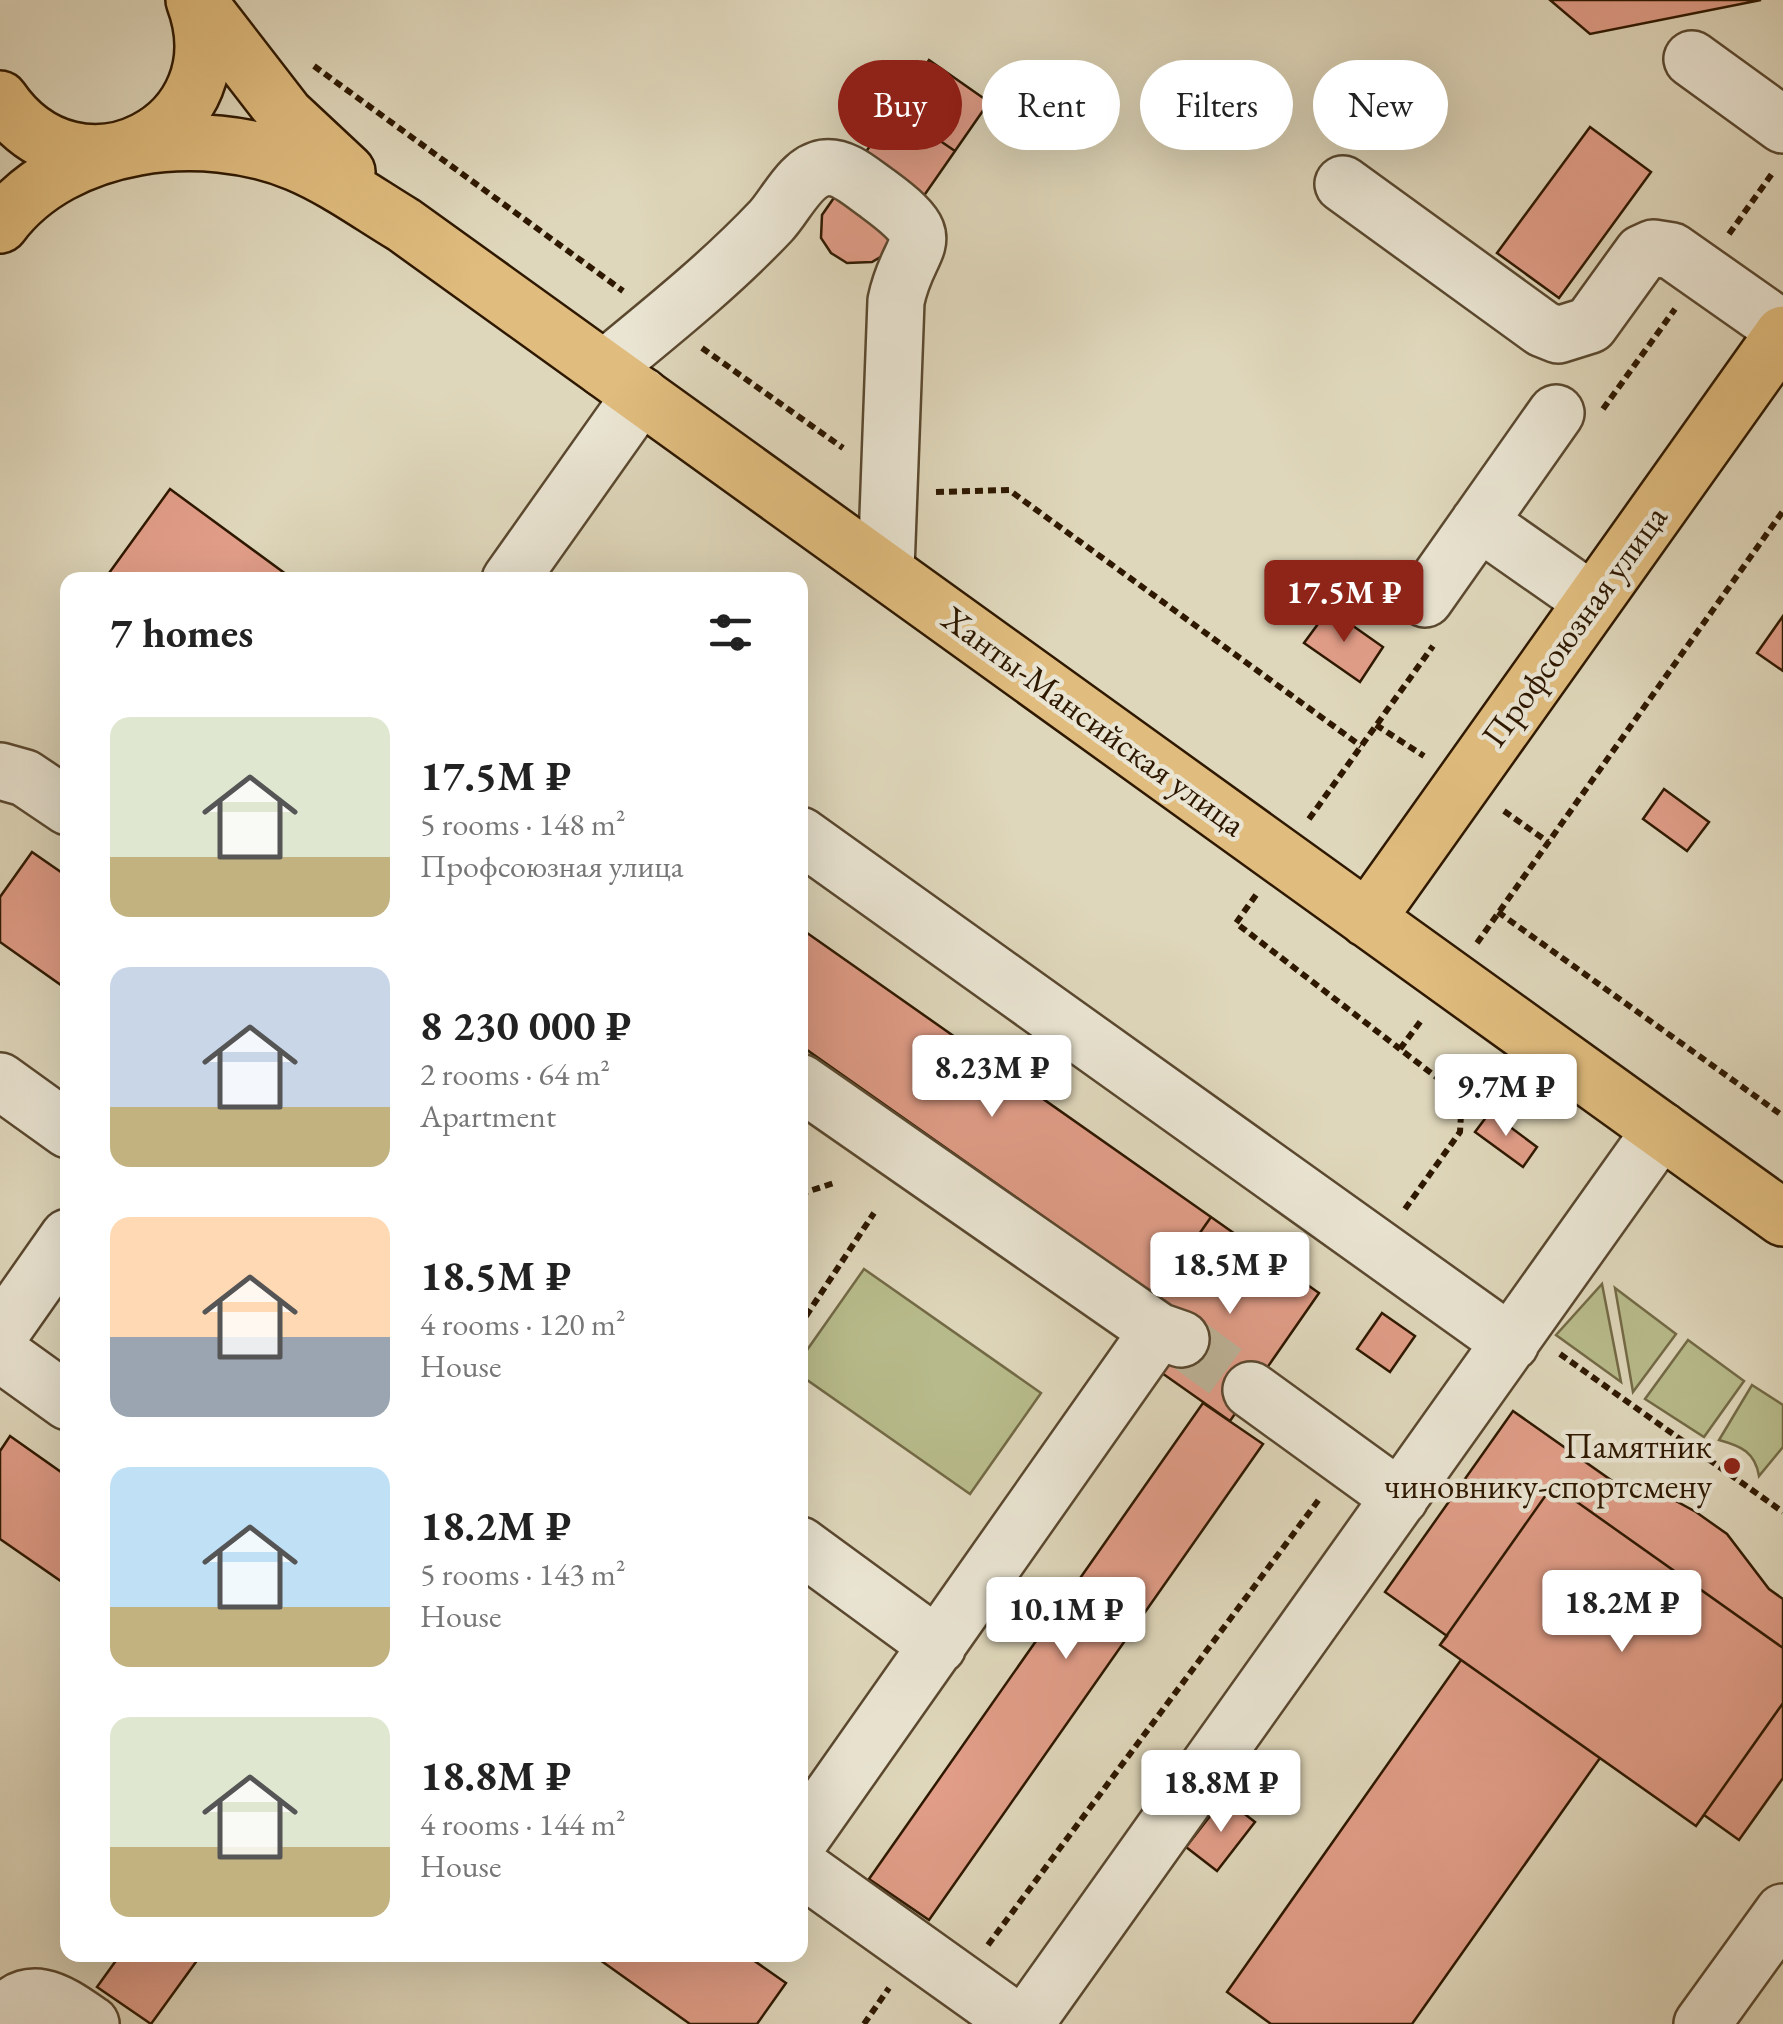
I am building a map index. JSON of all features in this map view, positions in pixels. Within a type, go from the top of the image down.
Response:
[{"type":"main road","points":[[0,225],[54,177],[151,139],[178,116],[196,85],[204,50],[195,0]]},
{"type":"main road","name":"Ханты-Мансийская улица","points":[[195,0],[286,115],[404,225]]},
{"type":"main road","points":[[0,99],[20,124],[49,144],[83,154],[118,152]]},
{"type":"main road","name":"Ханты-Мансийская улица","points":[[118,152],[201,143],[264,151],[325,176],[404,225],[1783,1218]]},
{"type":"main road","name":"Профсоюзная улица","points":[[1367,918],[1783,332]]},
{"type":"lane","points":[[1692,59],[1783,125]]},
{"type":"lane","points":[[515,572],[622,382],[664,320],[771,221],[807,176],[825,168],[848,173],[910,218],[918,231],[918,248],[901,276],[896,301],[886,570]]},
{"type":"lane","points":[[1342,184],[1543,330],[1558,336],[1590,325],[1642,253],[1654,248],[1672,251],[1687,260],[1783,332]]},
{"type":"lane","points":[[1425,598],[1556,414]]},
{"type":"lane","points":[[1478,522],[1592,601]]},
{"type":"lane","points":[[0,772],[26,778],[60,801]]},
{"type":"lane","points":[[808,841],[1511,1343]]},
{"type":"lane","points":[[0,1082],[60,1124]]},
{"type":"lane","points":[[808,1087],[1170,1335],[938,1646],[808,1829]]},
{"type":"lane","points":[[808,1873],[1023,2024],[1662,1130]]},
{"type":"lane","points":[[0,1334],[60,1248]]},
{"type":"lane","points":[[0,1353],[60,1396]]},
{"type":"lane","points":[[1252,1390],[1400,1498]]},
{"type":"lane","points":[[808,1552],[938,1646]]},
{"type":"lane","points":[[1702,2024],[1783,1912]]},
{"type":"lane","points":[[0,2019],[10,2006],[30,1996],[64,2005],[91,2024]]},
{"type":"path","points":[[304,56],[326,76],[905,494],[1009,490],[1362,746]]},
{"type":"path","points":[[1377,1249],[1460,1132],[1462,1097],[1400,1049],[1783,512]]},
{"type":"path","points":[[1498,912],[1783,1116]]},
{"type":"path","points":[[808,1191],[837,1182]]},
{"type":"path","points":[[808,1313],[874,1213]]},
{"type":"path","points":[[1511,1343],[1554,1350],[1783,1512]]},
{"type":"path","points":[[960,1982],[1348,1460]]},
{"type":"green space","points":[[864,1269],[1041,1393],[970,1494],[808,1381],[808,1349]]},
{"type":"green space","points":[[1602,1284],[1621,1382],[1556,1335]]},
{"type":"green space","points":[[1615,1288],[1676,1334],[1633,1392]]},
{"type":"green space","points":[[1688,1340],[1744,1381],[1704,1437],[1645,1399]]},
{"type":"green space","points":[[1752,1385],[1783,1405],[1783,1447],[1759,1476],[1746,1451],[1719,1440]]},
{"type":"building","points":[[1550,0],[1761,0],[1590,34]]},
{"type":"building","points":[[962,83],[982,97],[982,112],[962,141]]},
{"type":"building","points":[[1590,127],[1651,172],[1559,298],[1497,253]]},
{"type":"building","points":[[867,150],[955,151],[882,256],[872,262],[847,263],[831,253],[821,238],[822,215]]},
{"type":"building","points":[[170,489],[283,572],[110,572]]},
{"type":"building","points":[[1329,609],[1383,647],[1360,682],[1304,643]]},
{"type":"building","points":[[1783,616],[1783,671],[1757,653]]},
{"type":"building","points":[[1664,789],[1709,822],[1687,851],[1643,819]]},
{"type":"building","points":[[32,852],[60,871],[60,984],[0,942],[0,897]]},
{"type":"building","points":[[808,934],[1211,1217],[1156,1296],[808,1051]]},
{"type":"building","points":[[1490,1112],[1537,1147],[1523,1167],[1475,1132]]},
{"type":"building","points":[[1211,1217],[1319,1293],[1230,1421],[1159,1371],[1193,1322],[1156,1296]]},
{"type":"building","points":[[1382,1313],[1415,1336],[1390,1372],[1357,1349]]},
{"type":"building","points":[[1203,1403],[1263,1444],[929,1920],[869,1879]]},
{"type":"building","points":[[1513,1411],[1611,1480],[1663,1494],[1696,1512],[1727,1534],[1769,1589],[1783,1599],[1783,1778],[1739,1840],[1704,1815],[1696,1826],[1440,1645],[1447,1636],[1385,1592]]},
{"type":"building","points":[[10,1436],[60,1471],[60,1580],[0,1539],[0,1451]]},
{"type":"building","points":[[1553,1485],[1783,1648],[1783,1703],[1696,1826],[1440,1645]]},
{"type":"building","points":[[1461,1660],[1600,1758],[1412,2024],[1271,2024],[1227,1992]]},
{"type":"building","points":[[1224,1798],[1255,1822],[1217,1871],[1186,1847]]},
{"type":"building","points":[[115,1962],[196,1962],[151,2024],[97,1987]]},
{"type":"building","points":[[603,1962],[756,1962],[786,1983],[757,2024],[690,2024]]},
{"type":"tunnel","points":[[1181,1339],[1251,1390]]},
{"type":"place","name":"Памятник чиновнику-спортсмену","points":[[1732,1466]]}]
